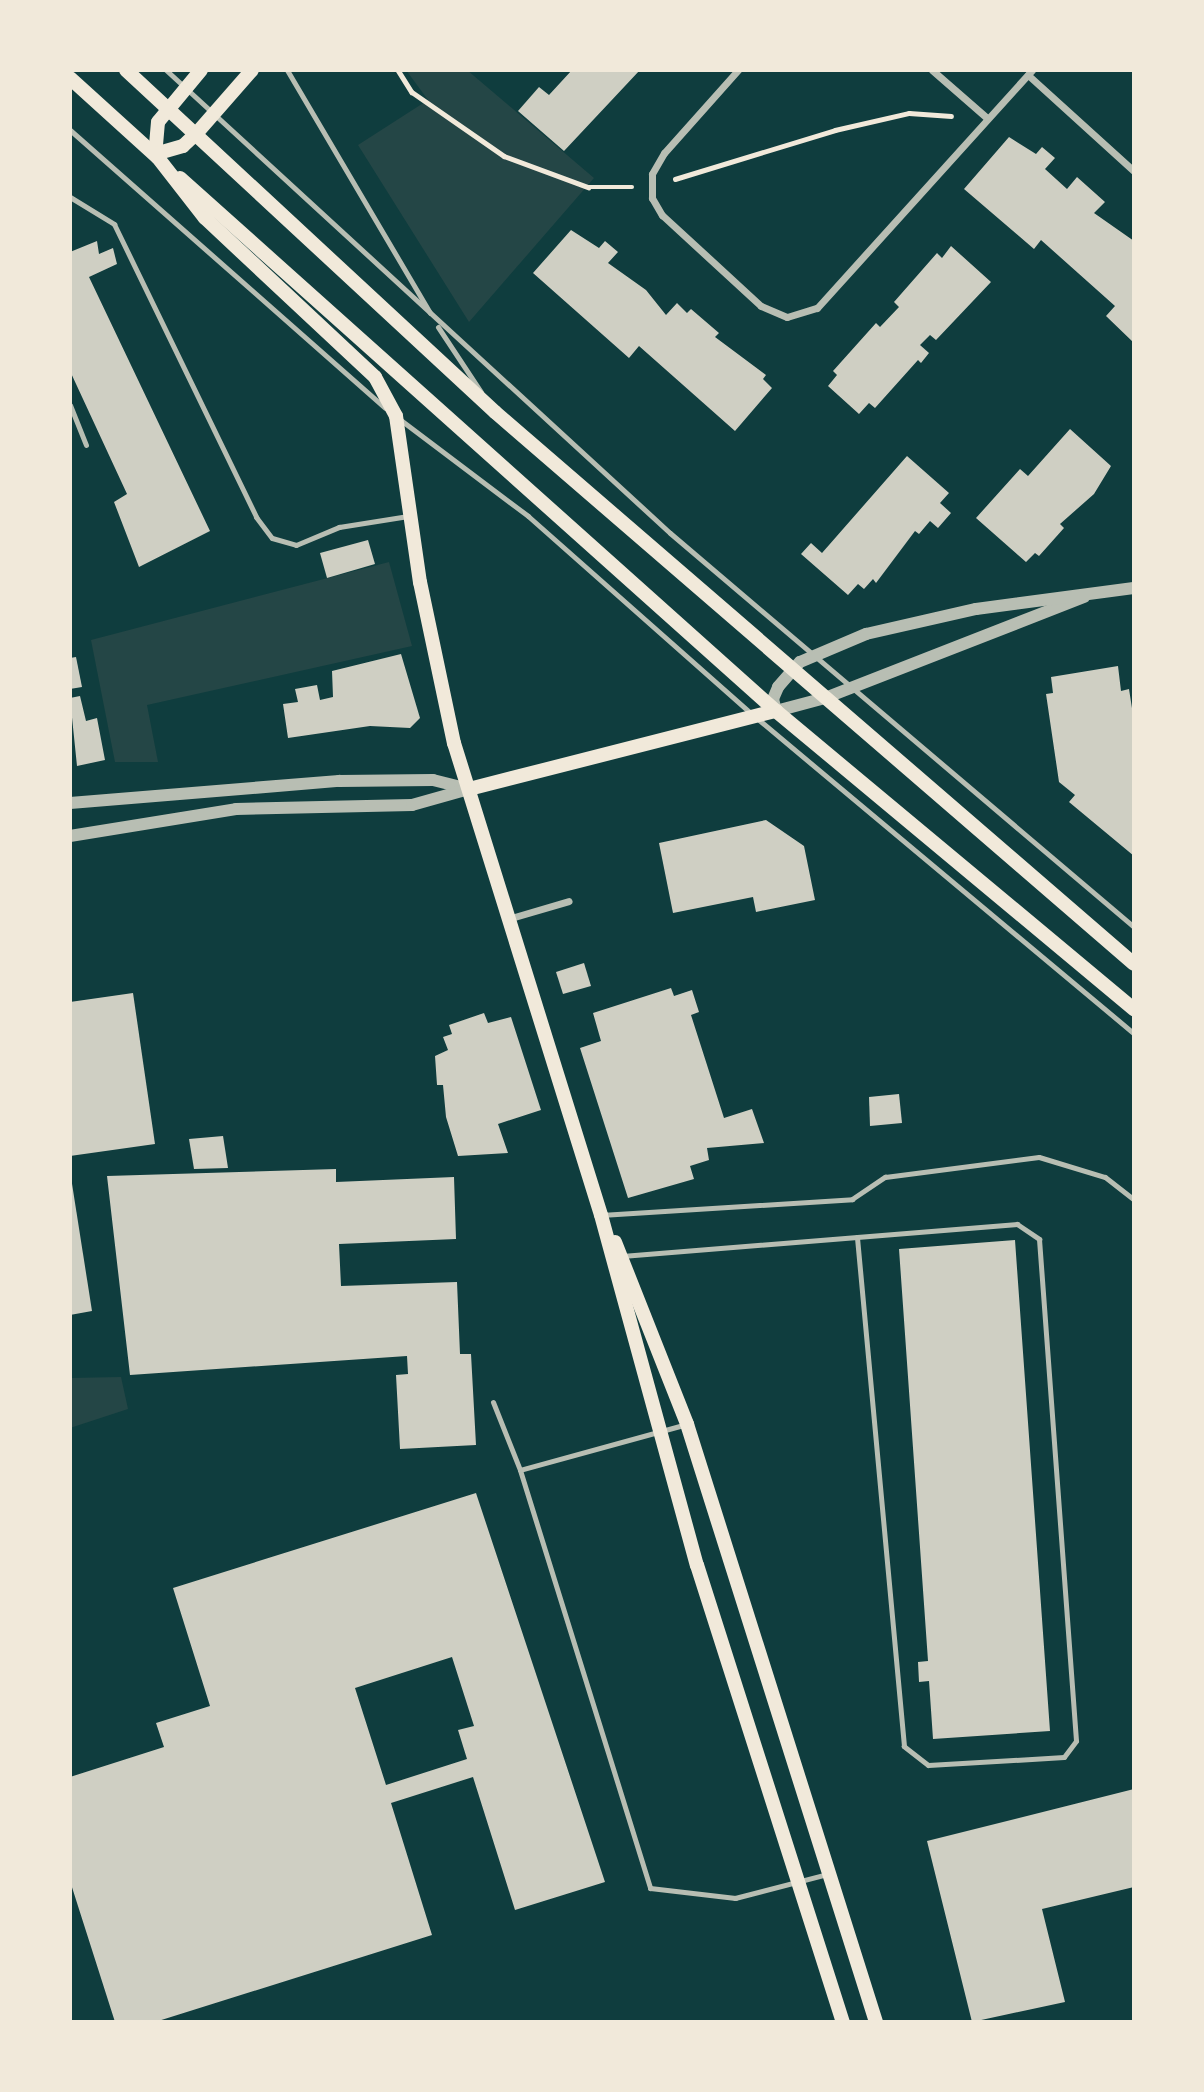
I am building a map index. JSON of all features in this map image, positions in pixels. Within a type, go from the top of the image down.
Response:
[{"type":"main road","points":[[126,70],[495,412],[1134,964]]},
{"type":"main road","points":[[201,70],[168,107],[155,130],[155,155],[205,218],[375,377],[396,416],[445,708],[601,1215],[658,1432],[843,2022]]},
{"type":"main road","points":[[155,155],[183,146],[215,114],[252,70]]},
{"type":"main road","points":[[70,78],[776,710],[1134,1009]]},
{"type":"main road","points":[[469,789],[776,710]]},
{"type":"main road","points":[[601,1215],[622,1256],[687,1424],[876,2022]]},
{"type":"street","points":[[738,70],[664,153],[651,187],[662,215],[761,306],[779,316],[798,317],[817,308],[1030,73],[1134,171]]},
{"type":"street","points":[[932,70],[987,118]]},
{"type":"street","points":[[1084,597],[825,698],[776,710],[778,687],[791,670],[812,654],[912,621],[1134,588]]},
{"type":"street","points":[[70,803],[339,780],[433,780],[469,789]]},
{"type":"street","points":[[70,836],[236,809],[412,805],[469,789]]},
{"type":"street","points":[[511,918],[569,901]]},
{"type":"lane","points":[[166,70],[433,320],[812,654],[1134,927]]},
{"type":"lane","points":[[287,70],[433,320],[495,412]]},
{"type":"lane","points":[[70,130],[341,372],[528,516],[753,715],[1134,1034]]},
{"type":"lane","points":[[70,197],[114,223],[256,517],[272,538],[296,545],[339,527],[411,516]]},
{"type":"lane","points":[[70,405],[86,445]]},
{"type":"lane","points":[[601,1215],[852,1199],[885,1177],[1039,1157],[1105,1177],[1134,1200]]},
{"type":"lane","points":[[622,1256],[1017,1224],[1039,1239],[1076,1741],[1064,1757],[928,1765],[904,1746],[858,1237]]},
{"type":"lane","points":[[493,1402],[520,1470],[650,1888],[735,1898],[830,1873]]},
{"type":"lane","points":[[520,1470],[687,1424]]},
{"type":"path","points":[[398,70],[412,92],[504,156],[588,187],[651,187],[835,130],[909,113],[987,118]]},
{"type":"shaded area","points":[[406,70],[467,70],[594,178],[469,322],[358,145],[428,100]]},
{"type":"shaded area","points":[[389,562],[412,646],[147,705],[158,762],[115,762],[91,640]]},
{"type":"shaded area","points":[[121,1377],[128,1409],[70,1428],[70,1378]]},
{"type":"building","points":[[572,70],[640,70],[564,151],[518,111],[539,87],[549,95]]},
{"type":"building","points":[[1009,137],[1036,154],[1042,147],[1055,158],[1045,169],[1067,189],[1077,177],[1105,202],[1094,213],[1134,241],[1134,343],[1106,316],[1115,306],[1041,240],[1034,249],[964,189]]},
{"type":"building","points":[[571,230],[599,248],[605,241],[618,252],[608,263],[646,290],[666,315],[677,303],[687,313],[691,309],[719,333],[715,337],[766,375],[763,379],[772,388],[735,431],[639,346],[629,358],[533,273]]},
{"type":"building","points":[[97,241],[99,254],[113,248],[117,264],[89,277],[210,531],[139,567],[114,502],[127,494],[70,371],[70,252]]},
{"type":"building","points":[[951,246],[991,282],[936,340],[930,335],[920,345],[929,353],[921,363],[918,360],[875,408],[869,403],[859,414],[828,386],[837,375],[833,371],[876,323],[880,327],[899,307],[894,302],[937,253],[942,258]]},
{"type":"building","points":[[1070,429],[1111,466],[1094,494],[1060,524],[1064,528],[1039,556],[1035,553],[1026,562],[976,518],[1020,469],[1028,476]]},
{"type":"building","points":[[907,456],[949,493],[940,503],[951,513],[938,528],[930,521],[919,534],[915,531],[876,583],[873,579],[864,589],[858,584],[848,595],[801,554],[811,543],[822,553]]},
{"type":"building","points":[[368,540],[375,564],[327,578],[320,553]]},
{"type":"building","points":[[401,654],[420,718],[410,728],[370,726],[288,738],[283,704],[298,702],[295,689],[317,685],[320,700],[333,697],[332,671]]},
{"type":"building","points":[[76,657],[82,687],[70,689],[70,658]]},
{"type":"building","points":[[1118,666],[1121,691],[1129,689],[1134,721],[1134,856],[1069,802],[1075,795],[1059,782],[1046,694],[1053,693],[1051,677]]},
{"type":"building","points":[[80,696],[86,721],[97,718],[105,760],[77,766],[70,698]]},
{"type":"building","points":[[766,820],[804,846],[815,900],[756,912],[753,897],[673,913],[659,843]]},
{"type":"building","points":[[584,963],[591,986],[563,994],[556,972]]},
{"type":"building","points":[[671,988],[674,996],[692,990],[699,1012],[691,1015],[724,1118],[752,1109],[764,1143],[707,1148],[709,1160],[690,1166],[694,1179],[628,1198],[580,1048],[601,1041],[593,1013]]},
{"type":"building","points":[[133,993],[155,1144],[70,1156],[70,1002]]},
{"type":"building","points":[[484,1013],[488,1023],[511,1017],[541,1110],[498,1124],[508,1153],[458,1156],[446,1117],[443,1085],[437,1085],[435,1056],[448,1050],[443,1037],[452,1034],[449,1025]]},
{"type":"building","points":[[899,1094],[902,1123],[870,1126],[869,1097]]},
{"type":"building","points":[[223,1136],[228,1168],[194,1169],[189,1139]]},
{"type":"building","points":[[336,1169],[336,1182],[454,1177],[456,1239],[339,1244],[341,1286],[457,1282],[460,1354],[471,1354],[476,1445],[400,1449],[396,1375],[408,1374],[407,1356],[130,1375],[107,1176]]},
{"type":"building","points":[[70,1171],[92,1311],[70,1315]]},
{"type":"building","points":[[1015,1240],[1050,1731],[933,1739],[929,1681],[919,1682],[918,1662],[928,1661],[899,1249]]},
{"type":"building","points":[[476,1493],[605,1882],[515,1910],[473,1777],[391,1803],[432,1935],[155,2022],[115,2022],[70,1881],[70,1777],[164,1747],[156,1723],[210,1706],[173,1588]],"holes":[[[452,1657],[474,1726],[458,1730],[467,1759],[386,1785],[355,1688]]]},
{"type":"building","points":[[1134,1789],[1134,1887],[1042,1909],[1065,2002],[972,2022],[927,1841]]}]
